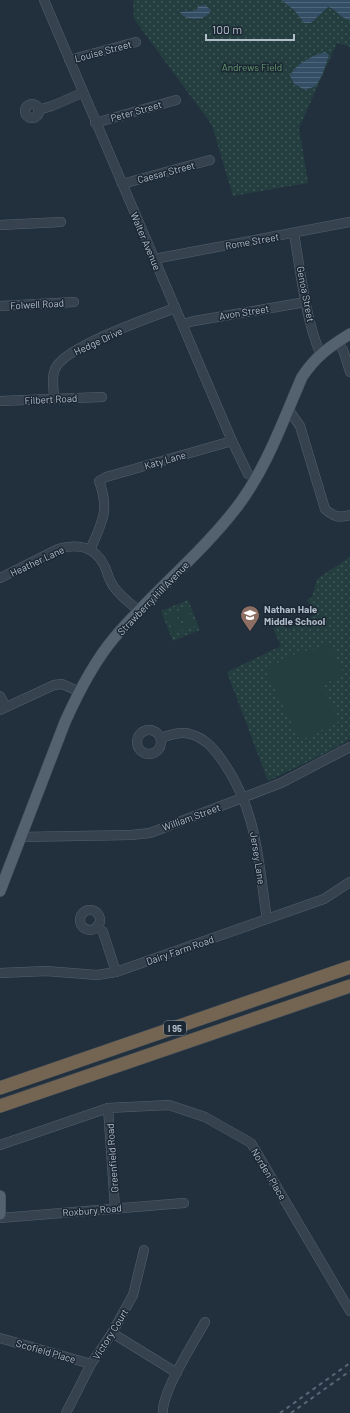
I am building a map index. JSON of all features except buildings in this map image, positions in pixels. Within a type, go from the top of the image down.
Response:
[{"type":"highway","name":"I 95","points":[[0,1088],[350,967]]},
{"type":"highway","name":"I 95","points":[[0,1106],[350,986]]},
{"type":"main road","name":"Strawberry Hill Avenue","points":[[0,891],[48,764],[80,692],[113,639],[222,525],[238,506],[262,467],[302,377],[311,363],[320,353],[350,334]]},
{"type":"main road","points":[[0,1196],[0,1214]]},
{"type":"street","name":"Walter Avenue","points":[[44,0],[95,123],[232,442],[248,474],[255,478]]},
{"type":"street","name":"Louise Street","points":[[70,60],[136,42]]},
{"type":"street","points":[[38,110],[52,106],[82,92]]},
{"type":"street","name":"Peter Street","points":[[95,123],[176,100]]},
{"type":"street","name":"Caesar Street","points":[[122,184],[210,160]]},
{"type":"street","points":[[0,225],[61,222]]},
{"type":"street","name":"Rome Street","points":[[154,259],[294,234],[350,222]]},
{"type":"street","name":"Genoa Street","points":[[294,234],[306,302],[316,343],[320,353]]},
{"type":"street","name":"Folwell Road","points":[[0,306],[74,302]]},
{"type":"street","name":"Avon Street","points":[[182,324],[194,320],[306,302]]},
{"type":"street","name":"Hedge Drive","points":[[54,399],[54,372],[60,361],[80,348],[104,336],[175,308]]},
{"type":"street","points":[[337,342],[343,350],[350,372]]},
{"type":"street","name":"Filbert Road","points":[[0,402],[102,397]]},
{"type":"street","points":[[288,409],[300,426],[325,509],[332,516],[339,518],[350,515]]},
{"type":"street","name":"Katy Lane","points":[[90,550],[100,527],[105,510],[104,496],[99,482],[106,477],[232,442]]},
{"type":"street","name":"Heather Lane","points":[[0,578],[58,549],[68,546],[90,550]]},
{"type":"street","points":[[90,550],[103,563],[114,588],[139,611]]},
{"type":"street","points":[[0,696],[3,708],[54,685],[62,684],[80,692]]},
{"type":"street","name":"Jersey Lane","points":[[160,738],[189,733],[203,739],[211,745],[232,776],[252,822],[258,848],[267,919]]},
{"type":"street","name":"William Street","points":[[21,837],[131,835],[150,833],[292,778],[350,747]]},
{"type":"street","name":"Dairy Farm Road","points":[[0,973],[46,971],[97,975],[116,972],[324,899],[350,882]]},
{"type":"street","points":[[98,926],[103,932],[116,972]]},
{"type":"street","name":"Norden Place","points":[[0,1145],[108,1108],[169,1105],[205,1117],[251,1143],[350,1311]]},
{"type":"street","name":"Greenfield Road","points":[[108,1108],[115,1208]]},
{"type":"street","name":"Roxbury Road","points":[[0,1218],[184,1203]]},
{"type":"street","name":"Victory Court","points":[[66,1413],[91,1364],[112,1333],[133,1295],[144,1250]]},
{"type":"street","points":[[163,1413],[162,1405],[177,1373],[205,1322]]},
{"type":"street","points":[[112,1333],[177,1373]]},
{"type":"street","name":"Scofield Place","points":[[0,1338],[91,1364]]},
{"type":"green space","name":"Andrews Field","points":[[133,0],[350,0],[350,47],[337,43],[299,128],[308,183],[233,196],[212,125],[134,19]]},
{"type":"green space","points":[[350,557],[350,739],[330,751],[268,781],[227,672],[281,646],[273,628],[284,623],[287,629],[315,615],[307,600],[312,597],[317,579]]},
{"type":"green space","points":[[188,600],[200,630],[173,641],[161,611]]},
{"type":"green space","points":[[187,606],[195,626],[186,629],[178,610]]},
{"type":"green space","points":[[175,611],[183,630],[174,634],[166,614]]},
{"type":"green space","points":[[329,642],[344,674],[333,681],[321,683],[340,721],[300,741],[265,669],[305,649],[307,653]]},
{"type":"water","points":[[281,0],[350,0],[350,20],[344,18],[328,7],[311,23],[304,23],[294,10]]},
{"type":"water","points":[[205,5],[211,10],[209,14],[201,18],[191,19],[180,12],[195,11],[199,6]]},
{"type":"water","points":[[325,52],[329,55],[322,75],[316,86],[305,90],[294,84],[290,76],[292,72],[300,64],[315,55]]},
{"type":"railway","points":[[280,1413],[350,1363]]},
{"type":"railway","points":[[291,1413],[350,1371]]},
{"type":"place","name":"Nathan Hale Middle School","points":[[250,632]]}]
